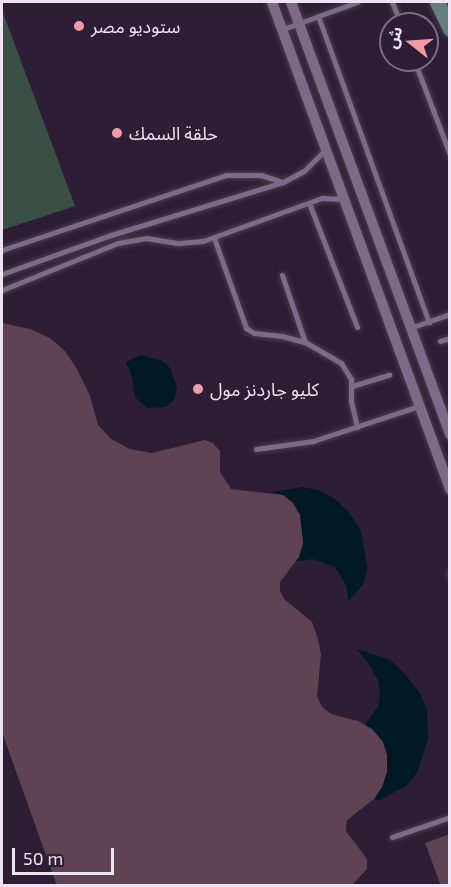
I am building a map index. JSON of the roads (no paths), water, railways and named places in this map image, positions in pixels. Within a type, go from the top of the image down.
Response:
[{"type":"main road","points":[[437,2],[450,29]]},
{"type":"street","points":[[272,2],[450,489]]},
{"type":"street","points":[[291,2],[450,435]]},
{"type":"street","points":[[419,400],[433,389]]},
{"type":"lane","points":[[282,29],[357,2]]},
{"type":"lane","points":[[318,16],[429,322]]},
{"type":"lane","points":[[419,72],[450,155]]},
{"type":"lane","points":[[2,274],[111,235],[283,182],[304,171],[325,150]]},
{"type":"lane","points":[[2,250],[225,175],[261,175],[283,182]]},
{"type":"lane","points":[[2,290],[118,243],[146,238],[191,243],[214,238],[309,202],[327,197],[343,199]]},
{"type":"lane","points":[[309,202],[357,327]]},
{"type":"lane","points":[[214,238],[246,328],[254,333],[282,336],[304,342],[341,363],[349,373],[352,386],[351,401],[357,427]]},
{"type":"lane","points":[[282,275],[304,342]]},
{"type":"lane","points":[[410,328],[450,314]]},
{"type":"lane","points":[[440,341],[450,338]]},
{"type":"lane","points":[[352,386],[388,375]]},
{"type":"lane","points":[[256,449],[313,441],[357,427],[419,400]]},
{"type":"lane","points":[[450,571],[450,577]]},
{"type":"lane","points":[[392,837],[450,817]]},
{"type":"water","points":[[141,355],[162,361],[170,368],[177,388],[174,400],[166,407],[147,408],[135,397],[132,376],[126,362]]},
{"type":"water","points":[[303,487],[318,490],[335,499],[349,512],[361,531],[367,568],[364,583],[348,602],[347,587],[335,567],[313,559],[294,562],[303,543],[300,515],[293,503],[283,495],[271,492]]},
{"type":"water","points":[[357,649],[390,660],[420,693],[427,710],[428,740],[417,773],[406,786],[380,800],[374,799],[382,787],[387,772],[387,755],[383,742],[365,725],[378,706],[380,693],[378,680]]},
{"type":"place","name":"ستوديو مصر","points":[[79,26]]},
{"type":"place","name":"حلقة السمك","points":[[117,133]]},
{"type":"place","name":"كليو جاردنز مول","points":[[198,389]]}]
